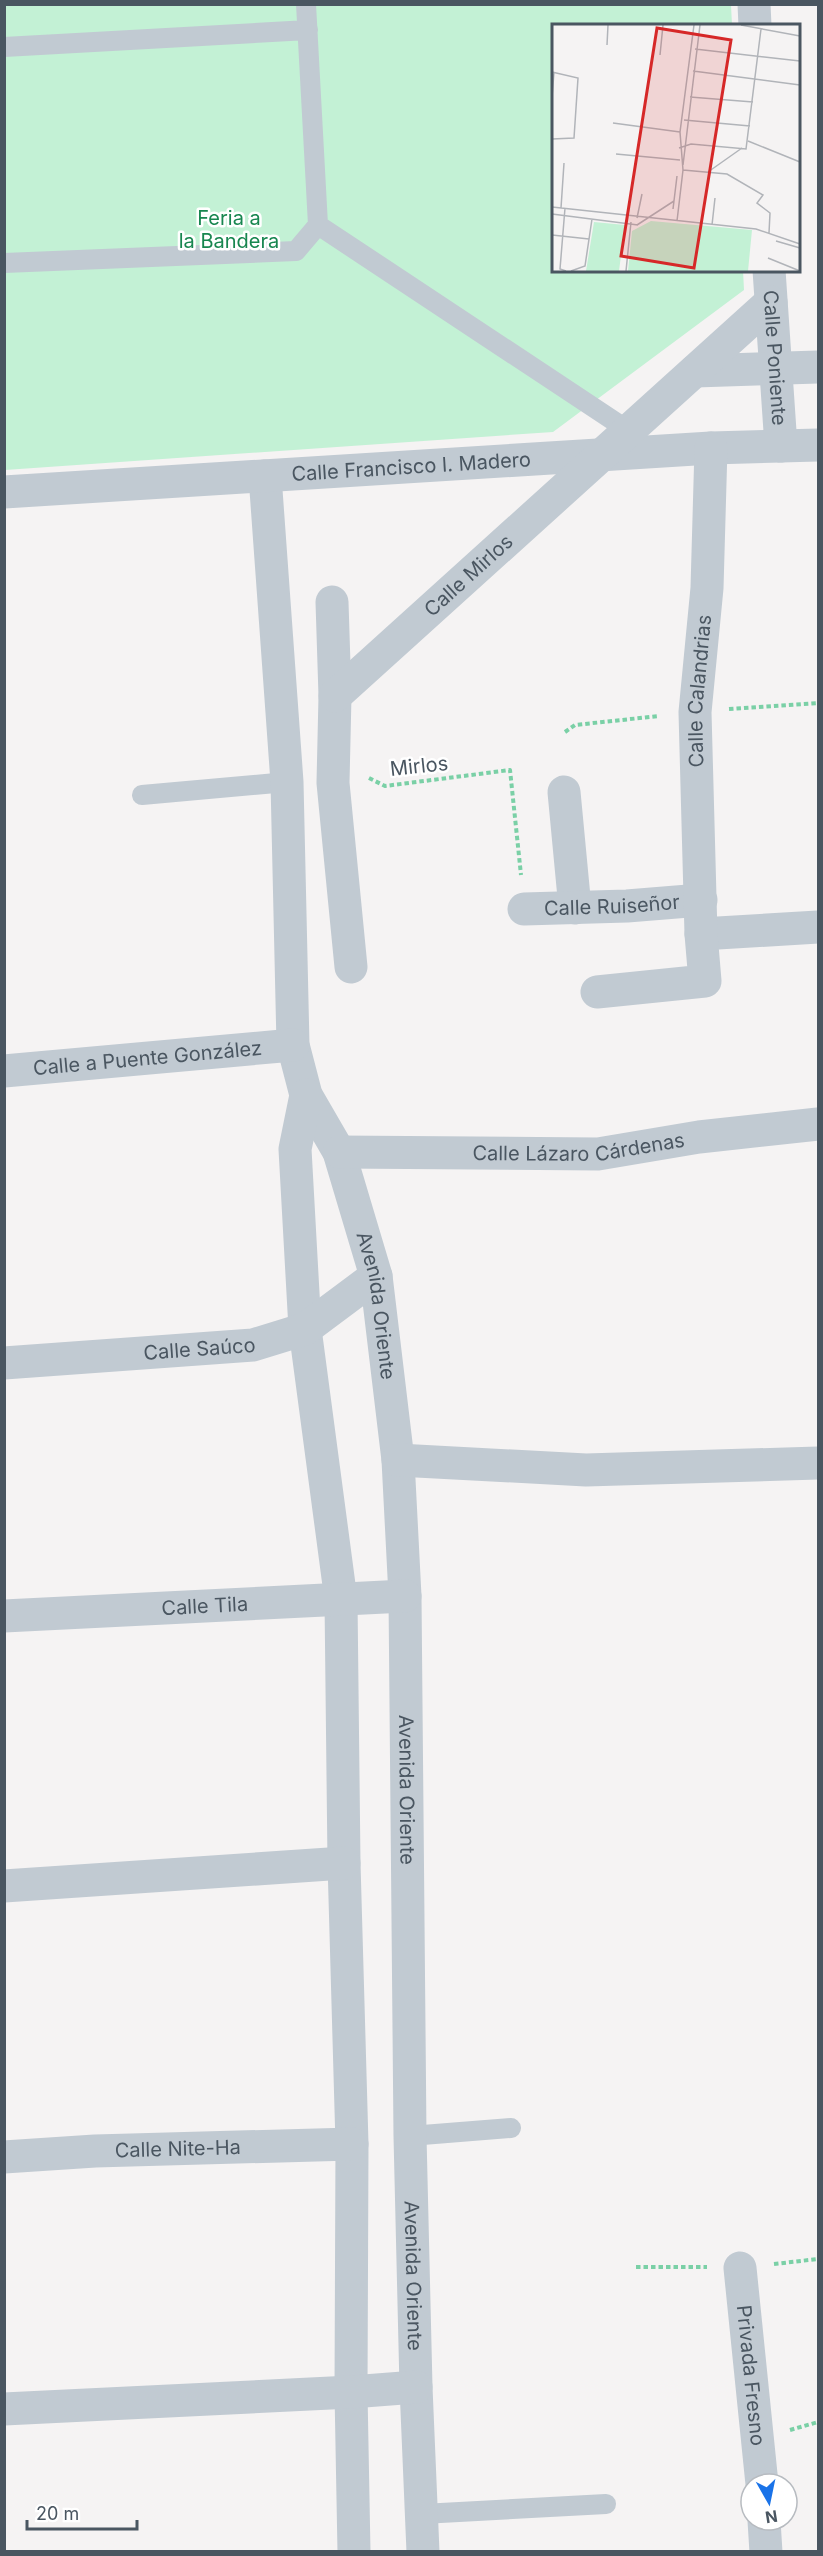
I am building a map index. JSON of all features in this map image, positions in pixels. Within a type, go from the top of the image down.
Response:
[{"type":"street","points":[[754,4],[755,24]]},
{"type":"street","name":"Calle Poniente","points":[[769,272],[781,446]]},
{"type":"street","name":"Calle Mirlos","points":[[335,696],[771,302]]},
{"type":"street","points":[[695,371],[819,367]]},
{"type":"street","name":"Calle Francisco I. Madero","points":[[4,492],[711,448],[819,445]]},
{"type":"street","name":"Calle Calandrias","points":[[597,992],[705,981],[701,934],[695,712],[707,588],[711,448]]},
{"type":"street","points":[[265,476],[287,782],[293,1045]]},
{"type":"street","points":[[332,602],[335,696],[333,783],[351,967]]},
{"type":"street","points":[[564,792],[575,908]]},
{"type":"street","name":"Calle Ruiseñor","points":[[524,909],[701,900]]},
{"type":"street","points":[[701,934],[819,927]]},
{"type":"street","name":"Calle a Puente González","points":[[7,1073],[293,1045]]},
{"type":"street","name":"Avenida Oriente","points":[[293,1045],[306,1095],[339,1152],[376,1276],[398,1460],[405,1596],[410,2136],[416,2387],[423,2552]]},
{"type":"street","points":[[306,1095],[295,1149],[305,1329],[341,1600],[344,1863],[352,2144],[351,2392],[354,2552]]},
{"type":"street","name":"Calle Lázaro Cárdenas","points":[[339,1152],[598,1154],[699,1137],[819,1124]]},
{"type":"street","name":"Calle Saúco","points":[[4,1363],[253,1345],[305,1329],[376,1276]]},
{"type":"street","points":[[398,1460],[586,1470],[819,1463]]},
{"type":"street","name":"Calle Tila","points":[[4,1616],[405,1596]]},
{"type":"street","points":[[4,1886],[344,1863]]},
{"type":"street","name":"Calle Nite-Ha","points":[[4,2157],[96,2151],[352,2144]]},
{"type":"street","name":"Privada Fresno","points":[[740,2268],[761,2472]]},
{"type":"street","points":[[4,2409],[416,2387]]},
{"type":"street","points":[[765,2532],[766,2552]]},
{"type":"lane","points":[[4,263],[296,251],[318,225],[306,4]]},
{"type":"lane","points":[[4,48],[308,30]]},
{"type":"lane","points":[[318,225],[629,431]]},
{"type":"lane","points":[[142,795],[287,782]]},
{"type":"lane","points":[[410,2136],[511,2128]]},
{"type":"lane","points":[[422,2514],[606,2504]]},
{"type":"path","name":"Mirlos","points":[[333,783],[370,778],[385,786],[510,770],[524,909]]},
{"type":"green space","name":"Feria a la Bandera","points":[[5,5],[731,5],[732,24],[552,24],[552,272],[743,272],[744,290],[553,432],[5,470]]}]
